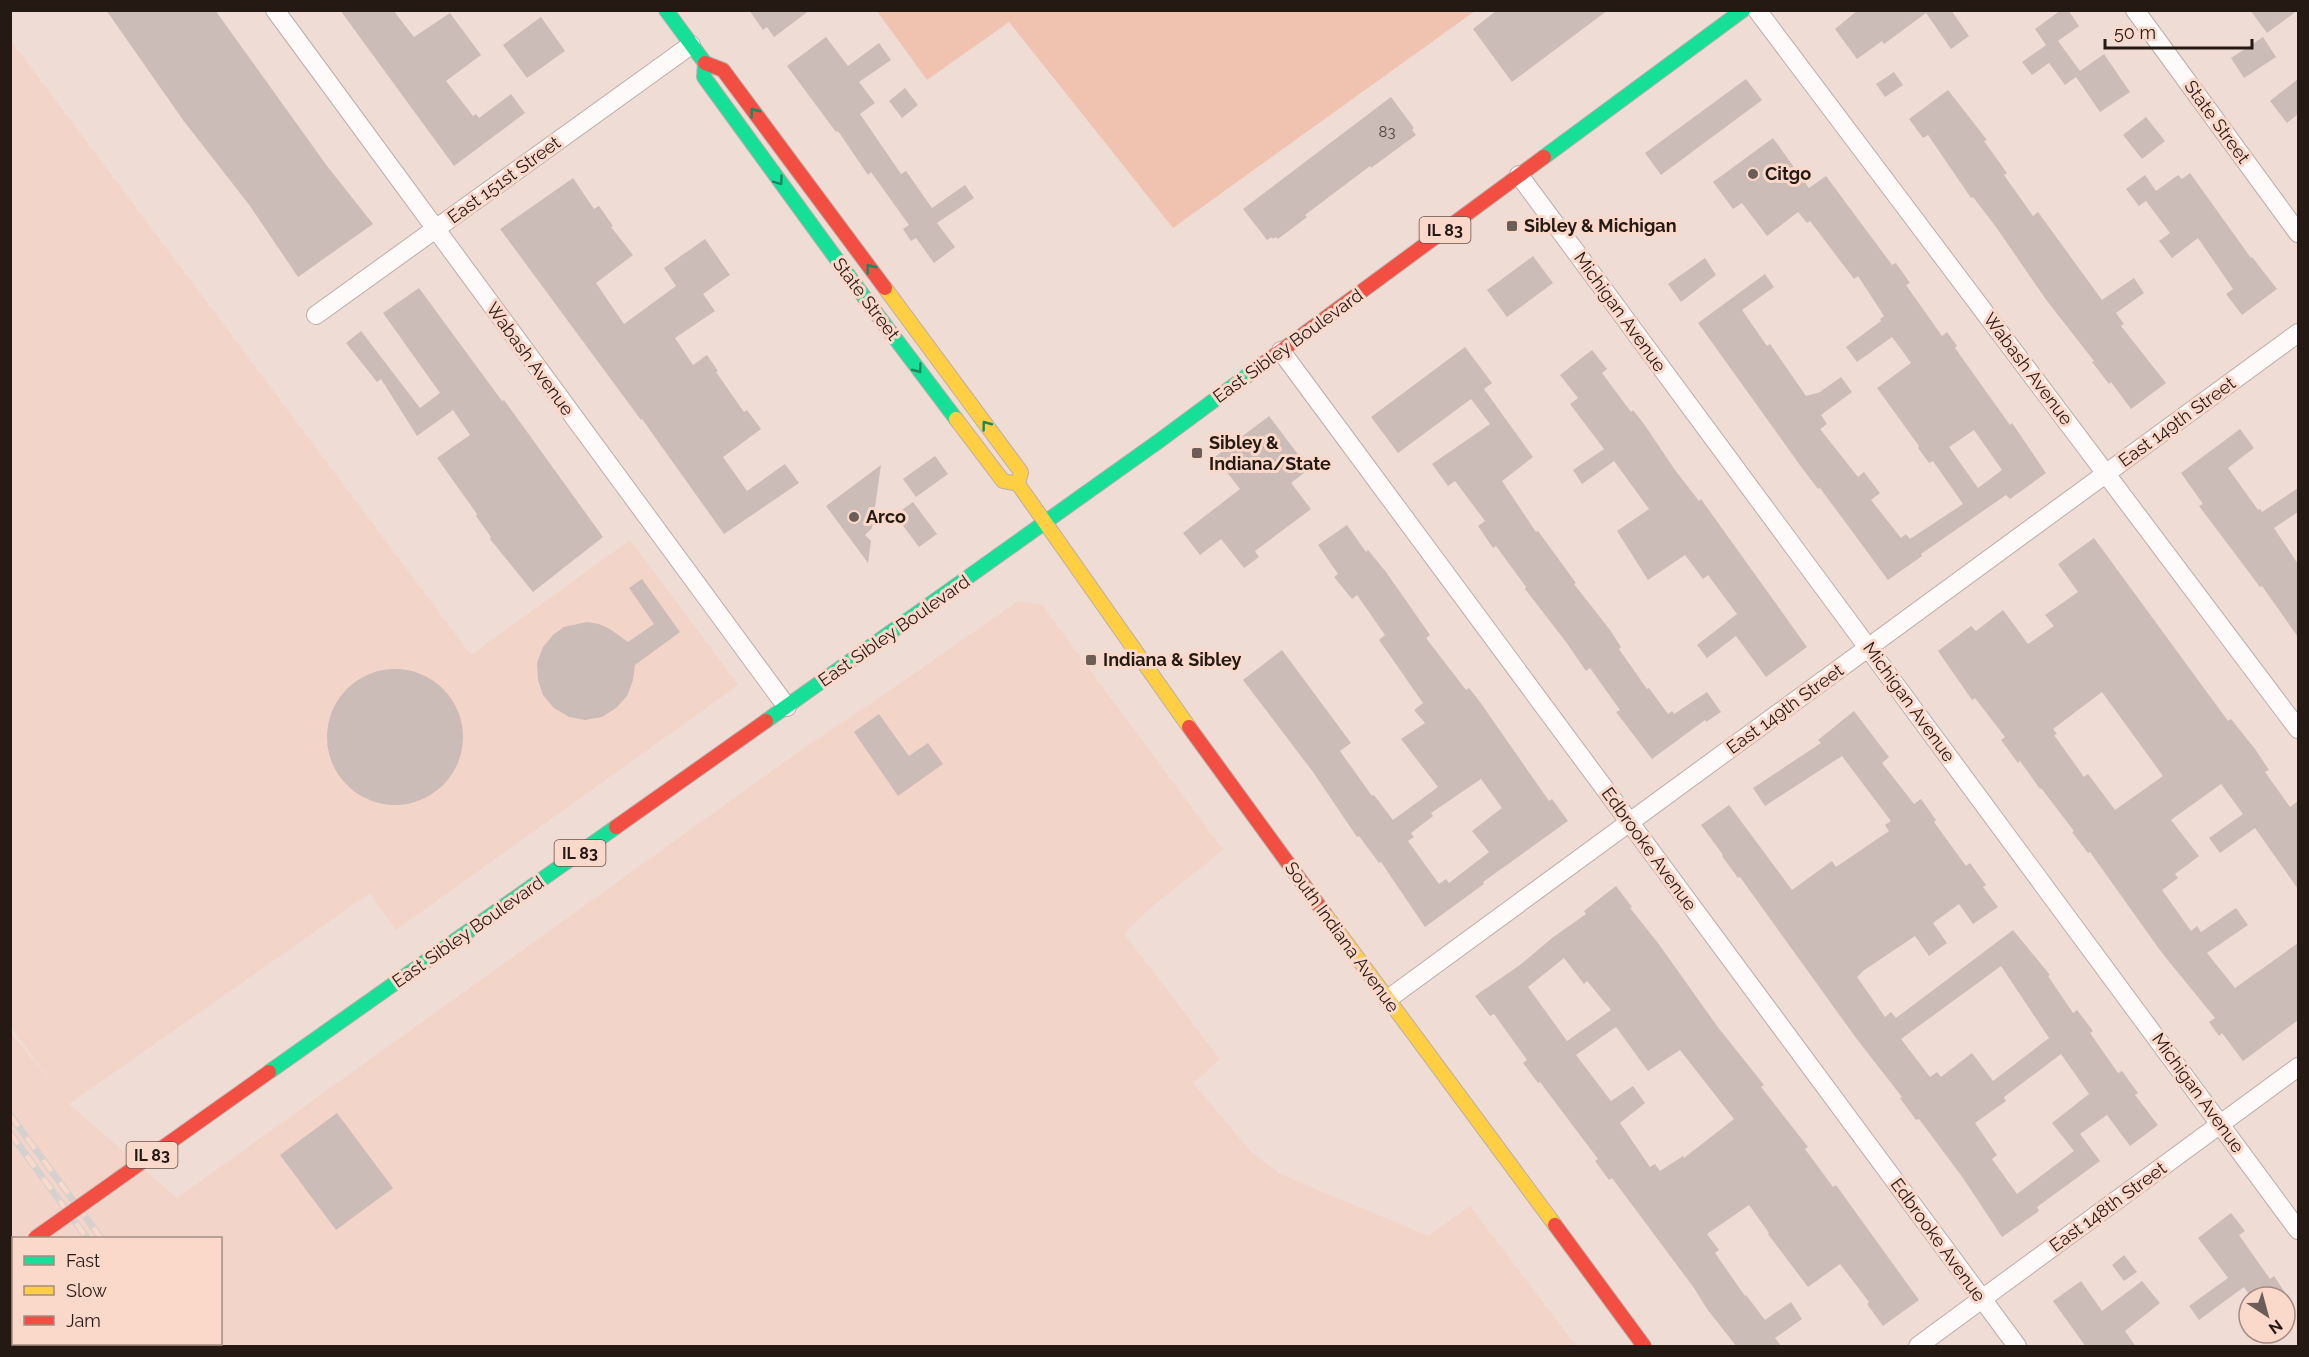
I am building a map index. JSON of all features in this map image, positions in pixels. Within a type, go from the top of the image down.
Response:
[{"type":"main road","name":"State Street","points":[[666,10],[705,63],[723,70],[1019,478],[1044,523]]},
{"type":"main road","name":"East Sibley Boulevard","points":[[38,1237],[1044,523],[1743,10]]},
{"type":"main road","name":"State Street","points":[[705,63],[704,77],[870,305],[1003,481],[1019,478]]},
{"type":"main road","name":"South Indiana Avenue","points":[[1044,523],[1237,795],[1644,1347]]},
{"type":"street","name":"Wabash Avenue","points":[[275,10],[787,707]]},
{"type":"street","name":"Wabash Avenue","points":[[1757,10],[2298,729]]},
{"type":"street","name":"State Street","points":[[2134,10],[2298,233]]},
{"type":"street","name":"East 151st Street","points":[[316,315],[691,45]]},
{"type":"street","name":"Michigan Avenue","points":[[1519,175],[2298,1230]]},
{"type":"street","name":"East 149th Street","points":[[1388,999],[2298,333]]},
{"type":"street","name":"Edbrooke Avenue","points":[[1281,351],[2017,1347]]},
{"type":"street","name":"East 148th Street","points":[[1918,1347],[2298,1067]]},
{"type":"shaded area","points":[[877,11],[1475,11],[1173,228],[1009,22],[927,80]]},
{"type":"shaded area","points":[[11,41],[471,655],[630,540],[738,685],[396,930],[370,893],[69,1104],[177,1198],[807,746],[1018,601],[1042,605],[1223,850],[1150,908],[1124,934],[1220,1059],[1193,1083],[1251,1152],[1280,1174],[1428,1236],[1470,1206],[1576,1346],[11,1346],[10,1032],[55,1087],[10,1026]]},
{"type":"building","points":[[106,10],[215,10],[327,166],[373,224],[298,277],[250,206],[183,120]]},
{"type":"building","points":[[340,10],[393,10],[414,37],[450,13],[481,55],[446,81],[473,116],[476,114],[479,118],[511,94],[525,113],[454,166]]},
{"type":"building","points":[[749,10],[810,10],[774,37],[767,27],[763,30]]},
{"type":"building","points":[[1497,10],[1608,10],[1512,82],[1473,29]]},
{"type":"building","points":[[1858,10],[1951,10],[1969,36],[1951,49],[1926,13],[1884,44],[1882,41],[1857,59],[1835,29]]},
{"type":"building","points":[[2061,10],[2068,10],[2079,26],[2058,41],[2080,71],[2104,54],[2130,92],[2100,112],[2076,77],[2065,85],[2049,63],[2032,75],[2022,62],[2046,45],[2035,29]]},
{"type":"building","points":[[2250,10],[2298,10],[2267,33]]},
{"type":"building","points":[[541,17],[565,51],[527,78],[503,45]]},
{"type":"building","points":[[826,37],[848,66],[879,43],[891,60],[859,82],[875,103],[860,114],[901,174],[906,171],[932,208],[965,185],[974,198],[937,223],[955,247],[934,263],[916,238],[911,241],[903,229],[909,225],[871,172],[868,175],[838,131],[836,132],[787,66]]},
{"type":"building","points":[[2263,37],[2276,57],[2244,78],[2231,58]]},
{"type":"building","points":[[1894,72],[1903,85],[1885,97],[1876,84]]},
{"type":"building","name":"Citgo","points":[[1746,79],[1762,100],[1661,175],[1645,153]]},
{"type":"building","points":[[2298,79],[2298,114],[2287,123],[2270,101]]},
{"type":"building","points":[[905,88],[918,105],[902,118],[889,101]]},
{"type":"building","points":[[1948,90],[1987,140],[1984,141],[2007,173],[2004,175],[2033,216],[2038,212],[2102,300],[2134,278],[2144,293],[2116,313],[2124,324],[2121,326],[2166,383],[2131,409],[2111,382],[2109,384],[2092,362],[2094,361],[2047,301],[1996,227],[1973,197],[1971,198],[1928,135],[1923,138],[1909,119]]},
{"type":"building","points":[[1391,97],[1414,128],[1412,130],[1416,135],[1371,168],[1370,166],[1305,215],[1307,217],[1278,239],[1272,237],[1267,240],[1243,209]]},
{"type":"building","points":[[2146,117],[2165,141],[2142,159],[2123,135]]},
{"type":"building","points":[[1773,138],[1809,188],[1826,176],[1892,265],[1896,263],[1910,283],[1906,285],[1942,336],[1947,332],[1957,346],[1955,348],[2010,425],[2012,423],[2046,473],[2010,499],[2006,495],[1921,554],[1922,556],[1888,580],[1820,488],[1818,489],[1802,468],[1698,323],[1765,274],[1774,287],[1742,310],[1767,346],[1770,344],[1806,396],[1820,392],[1841,377],[1852,392],[1821,415],[1827,424],[1820,429],[1858,477],[1864,472],[1880,493],[1871,500],[1901,538],[1906,534],[1910,539],[1963,504],[1933,461],[1929,463],[1877,388],[1911,363],[1892,337],[1857,362],[1846,347],[1881,321],[1880,319],[1884,316],[1858,276],[1854,279],[1810,221],[1807,223],[1798,212],[1767,236],[1742,203],[1733,209],[1713,182]],"holes":[[[1974,430],[2002,470],[1978,488],[1949,447]]]},
{"type":"building","points":[[2190,173],[2251,258],[2277,289],[2242,315],[2226,294],[2233,289],[2198,238],[2172,258],[2159,241],[2170,233],[2146,201],[2139,206],[2126,189],[2145,175],[2156,191],[2178,175],[2182,179]]},
{"type":"building","points":[[573,178],[594,209],[599,206],[613,226],[611,227],[633,255],[596,283],[624,324],[676,286],[664,268],[705,239],[730,275],[703,294],[715,311],[675,338],[693,365],[707,355],[744,412],[747,410],[761,429],[723,457],[747,491],[785,464],[799,483],[724,534],[642,419],[500,229]]},
{"type":"building","points":[[1533,256],[1553,283],[1507,317],[1487,290]]},
{"type":"building","points":[[1705,258],[1716,275],[1681,302],[1668,284]]},
{"type":"building","points":[[419,288],[603,537],[533,592],[490,539],[491,537],[476,516],[477,514],[437,458],[470,435],[453,410],[417,436],[381,379],[377,382],[346,343],[361,331],[420,408],[440,393],[383,313]]},
{"type":"building","points":[[1465,347],[1492,383],[1484,389],[1533,457],[1502,481],[1536,532],[1538,531],[1576,583],[1574,584],[1610,630],[1621,647],[1619,649],[1647,689],[1649,688],[1668,714],[1672,711],[1674,714],[1707,692],[1721,712],[1706,722],[1705,720],[1652,759],[1616,712],[1620,710],[1590,668],[1586,671],[1496,546],[1493,548],[1478,526],[1485,521],[1455,481],[1448,486],[1432,464],[1490,424],[1471,399],[1398,453],[1371,417]]},
{"type":"building","points":[[1592,350],[1607,369],[1602,373],[1631,412],[1633,410],[1644,424],[1699,501],[1701,499],[1807,647],[1766,677],[1736,636],[1707,658],[1697,645],[1737,614],[1708,575],[1703,579],[1685,555],[1648,580],[1617,531],[1649,509],[1614,461],[1582,484],[1573,470],[1604,449],[1570,404],[1578,398],[1560,375]]},
{"type":"building","points":[[1269,416],[1309,469],[1291,483],[1311,509],[1255,551],[1259,557],[1244,568],[1221,539],[1200,555],[1183,533],[1240,489],[1215,457]]},
{"type":"building","points":[[2240,429],[2254,448],[2228,468],[2258,510],[2262,512],[2298,488],[2298,512],[2274,528],[2298,564],[2298,637],[2262,586],[2260,587],[2199,506],[2203,504],[2181,473]]},
{"type":"building","points":[[935,456],[948,474],[916,497],[903,479]]},
{"type":"building","name":"Arco","points":[[881,465],[872,528],[865,535],[871,541],[868,563],[826,506]]},
{"type":"building","points":[[913,502],[937,534],[919,547],[895,515]]},
{"type":"building","points":[[1347,525],[1366,552],[1368,550],[1386,572],[1430,635],[1426,638],[1466,690],[1469,688],[1480,702],[1549,801],[1552,799],[1568,821],[1425,927],[1381,862],[1379,863],[1359,836],[1357,837],[1313,772],[1243,680],[1282,650],[1351,743],[1340,751],[1372,796],[1374,795],[1393,820],[1438,787],[1401,739],[1425,723],[1414,710],[1423,703],[1379,640],[1385,635],[1357,595],[1352,599],[1334,577],[1338,574],[1318,545]],"holes":[[[1481,779],[1502,808],[1472,831],[1489,852],[1449,883],[1446,879],[1439,884],[1408,841],[1414,837],[1411,833],[1433,816],[1431,813]]]},
{"type":"building","points":[[2094,538],[2228,721],[2231,719],[2255,749],[2269,770],[2265,772],[2290,807],[2298,801],[2298,889],[2255,828],[2220,853],[2209,838],[2243,814],[2221,784],[2171,820],[2199,856],[2175,874],[2178,878],[2162,890],[2191,931],[2197,926],[2201,932],[2236,908],[2248,925],[2207,953],[2235,988],[2298,943],[2298,1020],[2243,1061],[2222,1033],[2219,1036],[2209,1022],[2215,1018],[2162,953],[2041,788],[2020,761],[2018,763],[2001,740],[2005,737],[1975,698],[1972,700],[1938,651],[1971,626],[1976,631],[2003,610],[2028,644],[2054,626],[2045,615],[2078,592],[2058,564]],"holes":[[[2102,692],[2163,776],[2115,810],[2088,774],[2084,777],[2054,735],[2057,734],[2053,729]]]},
{"type":"building","points":[[642,579],[680,632],[635,665],[633,680],[627,696],[616,708],[602,717],[585,720],[569,717],[554,708],[543,695],[538,680],[537,663],[543,647],[554,634],[564,627],[587,622],[610,629],[628,642],[654,624],[629,588]]},
{"type":"building","points":[[395,669],[421,674],[443,689],[458,711],[463,737],[458,763],[443,785],[421,800],[395,805],[369,800],[347,785],[332,763],[327,737],[332,711],[347,689],[369,674]]},
{"type":"building","points":[[1854,711],[1889,757],[1882,763],[1914,804],[1921,799],[1936,820],[1934,822],[1966,866],[1970,863],[1986,885],[1983,887],[1998,907],[1973,924],[1959,904],[1933,923],[1947,943],[1929,956],[1915,936],[1863,971],[1857,977],[1885,1017],[1891,1012],[1896,1018],[2013,930],[2050,975],[2048,976],[2073,1013],[2077,1010],[2093,1031],[2090,1033],[2118,1073],[2122,1071],[2138,1093],[2135,1095],[2158,1125],[2130,1146],[2107,1115],[2080,1134],[2100,1161],[2037,1207],[2039,1211],[2002,1237],[1963,1178],[1919,1119],[1916,1120],[1900,1098],[1902,1097],[1856,1038],[1701,825],[1729,805],[1792,890],[1832,861],[1836,867],[1889,831],[1885,825],[1891,821],[1842,756],[1765,806],[1753,788],[1821,743],[1818,740]],"holes":[[[2001,966],[2049,1038],[1993,1081],[1972,1053],[1941,1077],[1937,1072],[1930,1077],[1901,1039]],[[2061,1054],[2089,1094],[2052,1123],[2074,1151],[2017,1194],[1992,1159],[1997,1155],[1975,1123],[2006,1101],[2004,1097]]]},
{"type":"building","points":[[879,714],[909,756],[928,743],[943,764],[898,796],[854,732]]},
{"type":"building","points":[[1616,886],[1717,1026],[1764,1085],[1761,1087],[1808,1147],[1805,1149],[1833,1187],[1836,1185],[1919,1300],[1883,1326],[1867,1304],[1869,1302],[1840,1264],[1808,1287],[1749,1205],[1707,1234],[1719,1250],[1715,1253],[1765,1320],[1791,1302],[1802,1319],[1775,1338],[1782,1347],[1737,1347],[1612,1178],[1609,1180],[1595,1161],[1598,1159],[1540,1082],[1538,1083],[1523,1063],[1527,1060],[1494,1014],[1490,1016],[1475,996],[1520,965],[1586,914],[1584,911]],"holes":[[[1564,958],[1584,984],[1587,981],[1611,1010],[1567,1041],[1528,987]],[[1616,1027],[1648,1071],[1680,1050],[1734,1119],[1684,1158],[1683,1156],[1660,1171],[1655,1164],[1650,1167],[1620,1123],[1645,1103],[1633,1086],[1611,1101],[1576,1055]]]},
{"type":"building","points":[[337,1113],[393,1188],[336,1230],[280,1155]]},
{"type":"building","points":[[2231,1213],[2245,1231],[2239,1235],[2270,1279],[2274,1276],[2280,1285],[2237,1285],[2237,1292],[2199,1320],[2189,1306],[2228,1278],[2198,1238]]},
{"type":"building","points":[[2124,1255],[2137,1272],[2124,1281],[2112,1265]]},
{"type":"building","points":[[2081,1281],[2102,1311],[2142,1281],[2160,1303],[2125,1331],[2136,1347],[2086,1347],[2053,1301]]},
{"type":"railway","points":[[10,1115],[100,1237]]},
{"type":"railway","points":[[10,1133],[86,1237]]},
{"type":"traffic: fast","points":[[666,10],[705,63],[704,77],[956,419]]},
{"type":"traffic: fast","points":[[1544,157],[1743,10]]},
{"type":"traffic: fast","points":[[766,721],[1159,441],[1263,364]]},
{"type":"traffic: fast","points":[[269,1072],[616,827]]},
{"type":"traffic: slow","points":[[885,288],[1021,472],[1018,484]]},
{"type":"traffic: slow","points":[[956,419],[1003,481],[1018,484],[1189,727]]},
{"type":"traffic: slow","points":[[1325,914],[1555,1225]]},
{"type":"traffic: jam","points":[[705,63],[723,70],[885,288]]},
{"type":"traffic: jam","points":[[1263,364],[1544,157]]},
{"type":"traffic: jam","points":[[616,827],[766,721]]},
{"type":"traffic: jam","points":[[1189,727],[1325,914]]},
{"type":"traffic: jam","points":[[36,1237],[269,1072]]},
{"type":"traffic: jam","points":[[1555,1225],[1644,1346]]},
{"type":"place","name":"Citgo","points":[[1753,174]]},
{"type":"place","name":"Sibley & Michigan","points":[[1512,226]]},
{"type":"place","name":"Sibley & Indiana/State","points":[[1197,453]]},
{"type":"place","name":"Arco","points":[[854,517]]},
{"type":"place","name":"Indiana & Sibley","points":[[1091,660]]}]
